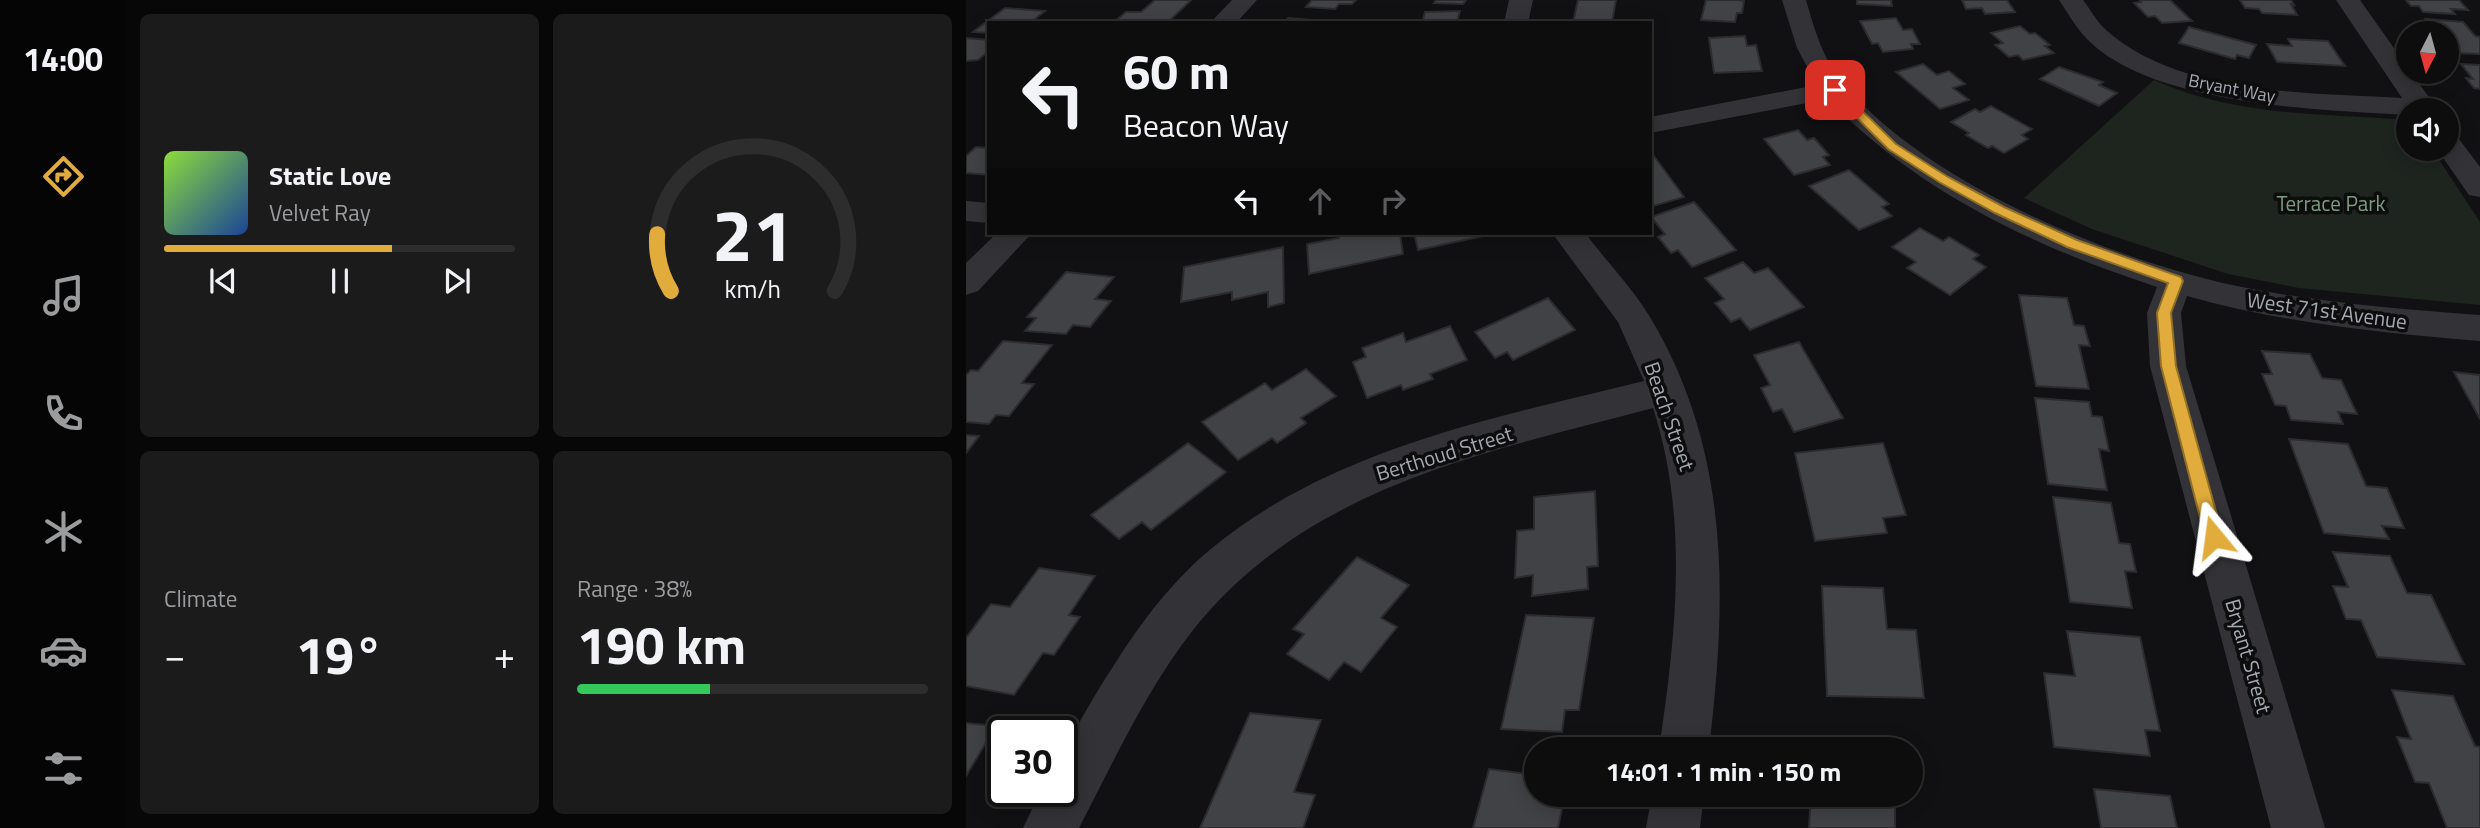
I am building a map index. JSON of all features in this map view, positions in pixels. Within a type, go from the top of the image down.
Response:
[{"type":"street","points":[[1224,21],[1245,0]]},
{"type":"street","points":[[1516,21],[1521,0]]},
{"type":"street","name":"West 71st Avenue","points":[[1794,0],[1810,51],[1835,90],[1892,147],[1943,180],[2000,210],[2072,244],[2176,281],[2228,296],[2310,311],[2480,328]]},
{"type":"street","name":"Bryant Way","points":[[2071,0],[2088,26],[2116,49],[2140,62],[2193,81],[2229,91],[2274,98],[2396,106]]},
{"type":"street","points":[[2348,0],[2416,98]]},
{"type":"street","points":[[1652,125],[1835,90]]},
{"type":"street","points":[[2459,159],[2480,188]]},
{"type":"street","points":[[966,211],[987,213]]},
{"type":"street","points":[[966,284],[1014,235]]},
{"type":"street","name":"Beach Street","points":[[1570,235],[1613,289],[1638,327],[1666,390],[1682,436],[1693,482],[1699,533],[1699,596],[1686,737]]},
{"type":"street","name":"Bryant Street","points":[[2176,281],[2164,313],[2168,366],[2298,828]]},
{"type":"street","name":"Berthoud Street","points":[[1050,828],[1142,664],[1178,613],[1206,583],[1274,524],[1309,503],[1370,474],[1413,458],[1666,390]]},
{"type":"street","points":[[1673,828],[1676,807]]},
{"type":"green space","name":"Terrace Park","points":[[2154,80],[2213,100],[2274,111],[2396,119],[2396,161],[2440,161],[2480,222],[2480,305],[2299,288],[2228,274],[2092,229],[2024,198]]},
{"type":"building","points":[[1155,0],[1191,0],[1169,21],[1115,21],[1126,12],[1141,12]]},
{"type":"building","points":[[1312,0],[1356,0],[1352,4],[1339,4],[1335,9],[1306,7]]},
{"type":"building","points":[[1436,0],[1466,0],[1463,4],[1434,3]]},
{"type":"building","points":[[1578,0],[1616,0],[1612,21],[1573,21]]},
{"type":"building","points":[[1706,0],[1744,1],[1742,13],[1737,13],[1735,22],[1701,20]]},
{"type":"building","points":[[1857,0],[1891,0],[1892,6],[1857,4]]},
{"type":"building","points":[[1962,0],[2007,0],[2015,12],[1985,14],[1982,8],[1966,9]]},
{"type":"building","points":[[2140,0],[2170,0],[2192,21],[2162,23],[2155,16],[2148,17],[2134,3],[2141,2]]},
{"type":"building","points":[[2240,0],[2291,0],[2297,15],[2262,13],[2259,9],[2245,8]]},
{"type":"building","points":[[2406,0],[2459,0],[2468,10],[2451,9],[2455,14],[2423,12],[2419,6],[2411,6]]},
{"type":"building","points":[[1005,8],[1045,11],[1032,21],[988,21]]},
{"type":"building","points":[[1460,11],[1457,21],[1423,21],[1425,12]]},
{"type":"building","points":[[1288,18],[1323,21],[1286,21]]},
{"type":"building","points":[[1896,18],[1903,30],[1912,29],[1920,44],[1911,44],[1913,49],[1883,52],[1878,43],[1872,44],[1860,21]]},
{"type":"building","points":[[987,22],[987,33],[973,32]]},
{"type":"building","points":[[2459,22],[2463,22],[2475,36],[2480,37],[2480,54],[2459,53]]},
{"type":"building","points":[[2020,26],[2030,34],[2035,33],[2050,45],[2045,46],[2054,53],[2023,60],[2018,55],[2009,57],[1995,45],[2003,43],[1991,33]]},
{"type":"building","points":[[2189,27],[2256,45],[2249,58],[2237,55],[2235,59],[2179,43]]},
{"type":"building","points":[[1745,36],[1747,46],[1756,45],[1762,71],[1714,73],[1709,38]]},
{"type":"building","points":[[966,38],[987,40],[987,53],[978,60],[966,61]]},
{"type":"building","points":[[2288,39],[2328,41],[2345,66],[2277,62],[2267,44],[2292,46]]},
{"type":"building","points":[[1923,64],[1937,75],[1949,71],[1965,84],[1953,88],[1969,100],[1940,109],[1896,72]]},
{"type":"building","points":[[2461,64],[2480,65],[2480,89],[2474,88],[2466,78],[2473,79]]},
{"type":"building","points":[[2059,67],[2103,82],[2099,85],[2117,93],[2099,106],[2040,79]]},
{"type":"building","points":[[1991,106],[2032,129],[2022,135],[2028,139],[2004,153],[1992,146],[1988,148],[1951,122],[1975,109],[1980,112]]},
{"type":"building","points":[[1798,130],[1807,140],[1814,138],[1829,155],[1823,157],[1830,165],[1794,175],[1764,139]]},
{"type":"building","points":[[976,147],[987,148],[987,175],[966,173],[966,156]]},
{"type":"building","points":[[1654,156],[1684,197],[1652,206]]},
{"type":"building","points":[[1849,170],[1889,204],[1882,207],[1892,216],[1859,230],[1809,186]]},
{"type":"building","points":[[1694,202],[1736,250],[1692,267],[1678,250],[1671,253],[1658,237],[1665,234],[1652,217]]},
{"type":"building","points":[[1920,228],[1943,241],[1949,237],[1979,255],[1973,259],[1986,267],[1950,295],[1907,268],[1916,262],[1892,247]]},
{"type":"building","points":[[1339,235],[1400,235],[1403,254],[1309,274],[1307,244],[1339,238]]},
{"type":"building","points":[[1414,235],[1483,236],[1418,250]]},
{"type":"building","points":[[1283,247],[1284,303],[1268,307],[1268,292],[1232,300],[1232,292],[1181,302],[1184,267]]},
{"type":"building","points":[[1743,262],[1754,273],[1768,268],[1804,307],[1750,330],[1740,318],[1731,322],[1715,303],[1724,299],[1705,278]]},
{"type":"building","points":[[1066,272],[1114,277],[1095,299],[1111,301],[1090,327],[1073,325],[1066,334],[1025,331],[1036,318],[1027,317]]},
{"type":"building","points":[[2019,295],[2067,298],[2074,325],[2084,326],[2090,346],[2079,345],[2089,389],[2036,386]]},
{"type":"building","points":[[1548,298],[1575,330],[1513,360],[1507,352],[1495,358],[1475,332]]},
{"type":"building","points":[[1450,326],[1467,360],[1430,374],[1433,379],[1403,390],[1401,385],[1367,398],[1353,362],[1366,357],[1362,348],[1403,333],[1406,342]]},
{"type":"building","points":[[1003,341],[1052,345],[1022,383],[1034,384],[1009,416],[996,415],[989,424],[966,422],[966,375],[971,370],[978,371]]},
{"type":"building","points":[[1799,342],[1843,418],[1794,432],[1782,409],[1773,412],[1761,388],[1770,385],[1754,355]]},
{"type":"building","points":[[2262,351],[2310,354],[2322,378],[2341,380],[2357,414],[2338,412],[2343,424],[2291,420],[2286,406],[2275,405],[2262,374],[2272,374]]},
{"type":"building","points":[[1306,369],[1336,396],[1301,418],[1306,423],[1277,443],[1272,438],[1238,460],[1202,422],[1265,383],[1272,390]]},
{"type":"building","points":[[2454,372],[2480,375],[2480,419]]},
{"type":"building","points":[[2035,398],[2089,402],[2092,416],[2102,417],[2109,451],[2099,449],[2107,490],[2048,484]]},
{"type":"building","points":[[966,435],[979,436],[966,453]]},
{"type":"building","points":[[2289,439],[2348,444],[2366,486],[2387,488],[2404,528],[2382,526],[2389,539],[2324,533]]},
{"type":"building","points":[[1188,443],[1226,472],[1151,530],[1142,522],[1119,539],[1091,515]]},
{"type":"building","points":[[1883,443],[1906,515],[1883,518],[1887,533],[1815,541],[1795,453]]},
{"type":"building","points":[[1595,491],[1598,566],[1587,567],[1588,589],[1532,596],[1533,575],[1515,578],[1517,531],[1534,529],[1534,497]]},
{"type":"building","points":[[2053,497],[2111,503],[2119,543],[2130,544],[2136,572],[2125,571],[2132,608],[2070,602]]},
{"type":"building","points":[[2333,552],[2390,556],[2407,593],[2431,595],[2464,664],[2377,657],[2361,620],[2346,619],[2333,586],[2348,587]]},
{"type":"building","points":[[1357,557],[1409,585],[1381,618],[1397,627],[1361,672],[1344,662],[1329,680],[1287,654],[1304,634],[1293,629]]},
{"type":"building","points":[[1039,568],[1095,576],[1069,615],[1080,617],[1054,655],[1043,653],[1014,695],[966,686],[966,638],[991,604],[1010,607]]},
{"type":"building","points":[[1822,586],[1883,588],[1887,629],[1916,630],[1924,698],[1827,696]]},
{"type":"building","points":[[1526,615],[1594,618],[1579,710],[1565,710],[1562,732],[1501,729]]},
{"type":"building","points":[[2067,631],[2140,637],[2160,731],[2145,730],[2150,756],[2054,747],[2044,673],[2075,676]]},
{"type":"building","points":[[2392,690],[2453,696],[2475,746],[2480,747],[2480,828],[2447,828],[2429,783],[2415,782],[2397,737],[2411,739]]},
{"type":"building","points":[[1250,713],[1321,720],[1294,792],[1315,795],[1303,828],[1200,828]]},
{"type":"building","points":[[966,723],[987,725],[987,741],[966,776]]},
{"type":"building","points":[[1489,769],[1524,773],[1524,807],[1562,807],[1558,828],[1473,828]]},
{"type":"building","points":[[2094,789],[2170,796],[2177,828],[2101,828]]},
{"type":"building","points":[[1810,807],[1895,807],[1895,828],[1809,828]]},
{"type":"route","points":[[1835,90],[1892,147],[1943,180],[2072,244],[2176,281],[2164,313],[2168,366],[2214,537]]}]
